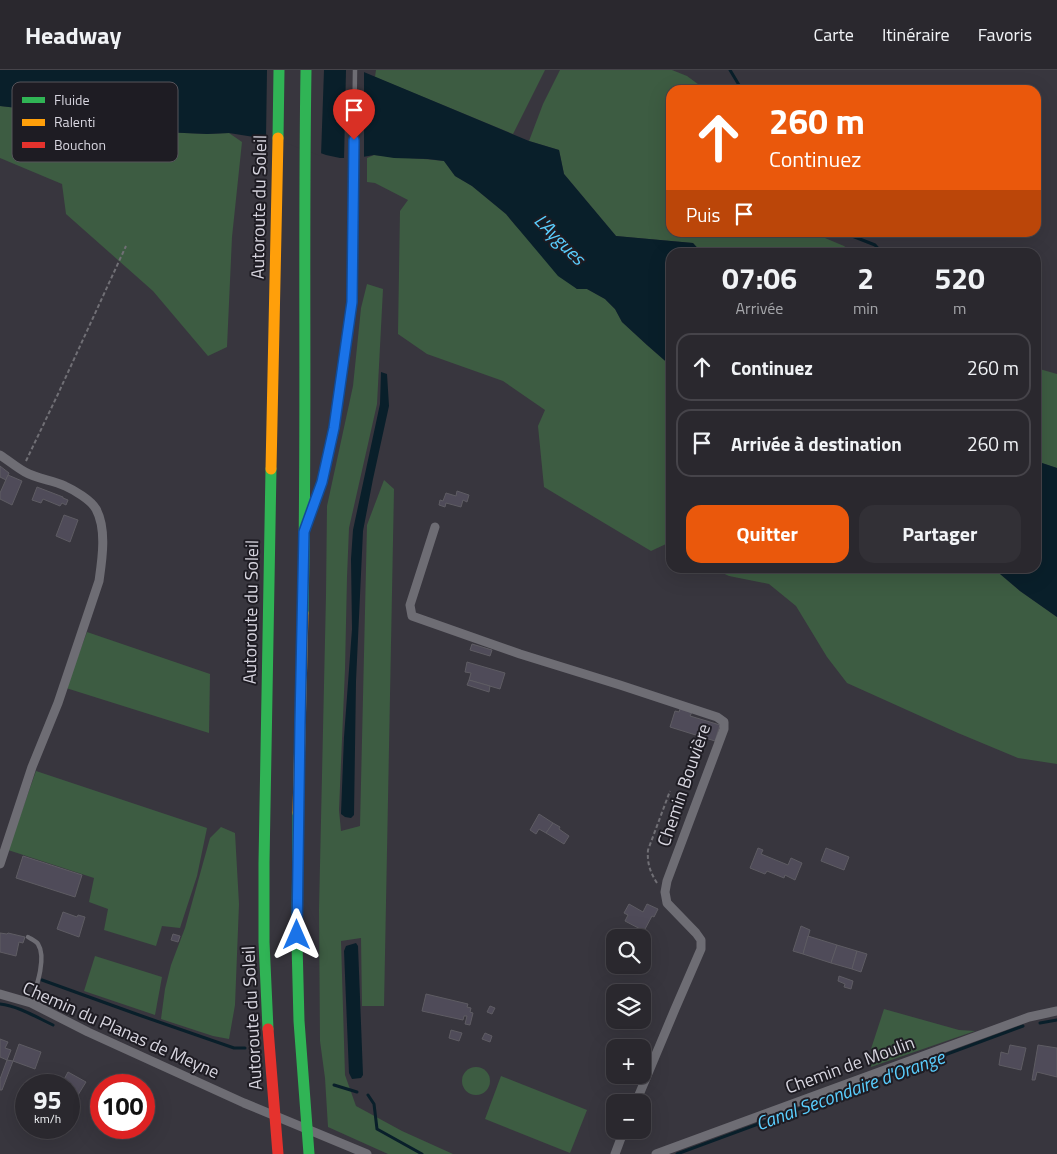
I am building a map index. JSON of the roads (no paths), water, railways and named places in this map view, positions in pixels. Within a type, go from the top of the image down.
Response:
[{"type":"highway","name":"Autoroute du Soleil","points":[[278,1154],[268,1030],[264,940],[264,847],[279,70]]},
{"type":"highway","points":[[306,70],[304,161],[304,532],[297,918],[298,1005],[302,1080],[309,1154]]},
{"type":"street","points":[[0,454],[26,473],[65,486],[84,498],[96,508],[103,539],[99,581],[58,703],[32,768],[0,864]]},
{"type":"street","name":"Chemin Bouvière","points":[[435,527],[410,605],[412,616],[520,654],[717,717],[724,722],[724,729],[666,881],[667,903],[696,933],[701,940],[702,949],[639,1094]]},
{"type":"street","name":"Chemin du Planas de Meyne","points":[[0,994],[31,1003],[88,1032],[244,1103],[367,1154]]},
{"type":"street","name":"Chemin de Moulin","points":[[656,1154],[1030,1017],[1057,1011]]},
{"type":"street","points":[[615,1154],[621,1139]]},
{"type":"lane","points":[[304,532],[322,482],[334,428],[352,302],[355,70]]},
{"type":"lane","points":[[28,937],[37,942],[42,960],[31,1003]]},
{"type":"water","name":"L'Aygues","points":[[0,70],[359,70],[529,141],[559,150],[564,174],[616,236],[693,243],[697,248],[666,248],[666,362],[622,322],[615,309],[605,299],[587,289],[577,289],[558,276],[506,214],[472,186],[455,176],[444,161],[374,155],[340,158],[269,136],[254,137],[229,133],[178,133],[178,82],[12,82],[12,107],[0,106]]},
{"type":"water","points":[[381,372],[387,374],[389,406],[363,531],[356,681],[354,815],[351,818],[341,814],[344,737],[352,629],[351,559],[353,530],[380,404]]},
{"type":"water","points":[[1041,463],[1057,468],[1057,617],[1020,591],[999,573],[1041,573]]},
{"type":"water","points":[[356,943],[358,946],[363,1075],[361,1078],[352,1079],[349,1073],[344,951],[346,946]]},
{"type":"waterway","points":[[730,70],[739,85]]},
{"type":"waterway","points":[[855,237],[875,245],[878,248]]},
{"type":"waterway","points":[[42,980],[234,1048],[245,1048]]},
{"type":"waterway","points":[[0,1004],[20,1009],[53,1025]]},
{"type":"waterway","name":"Canal Secondaire d'Orange","points":[[1040,1023],[1057,1020]]},
{"type":"waterway","name":"Canal Secondaire d'Orange","points":[[677,1154],[1023,1026]]},
{"type":"waterway","name":"Canal Secondaire d'Orange","points":[[334,1085],[357,1092]]},
{"type":"waterway","name":"Canal Secondaire d'Orange","points":[[368,1095],[374,1104],[377,1129],[422,1154]]}]
